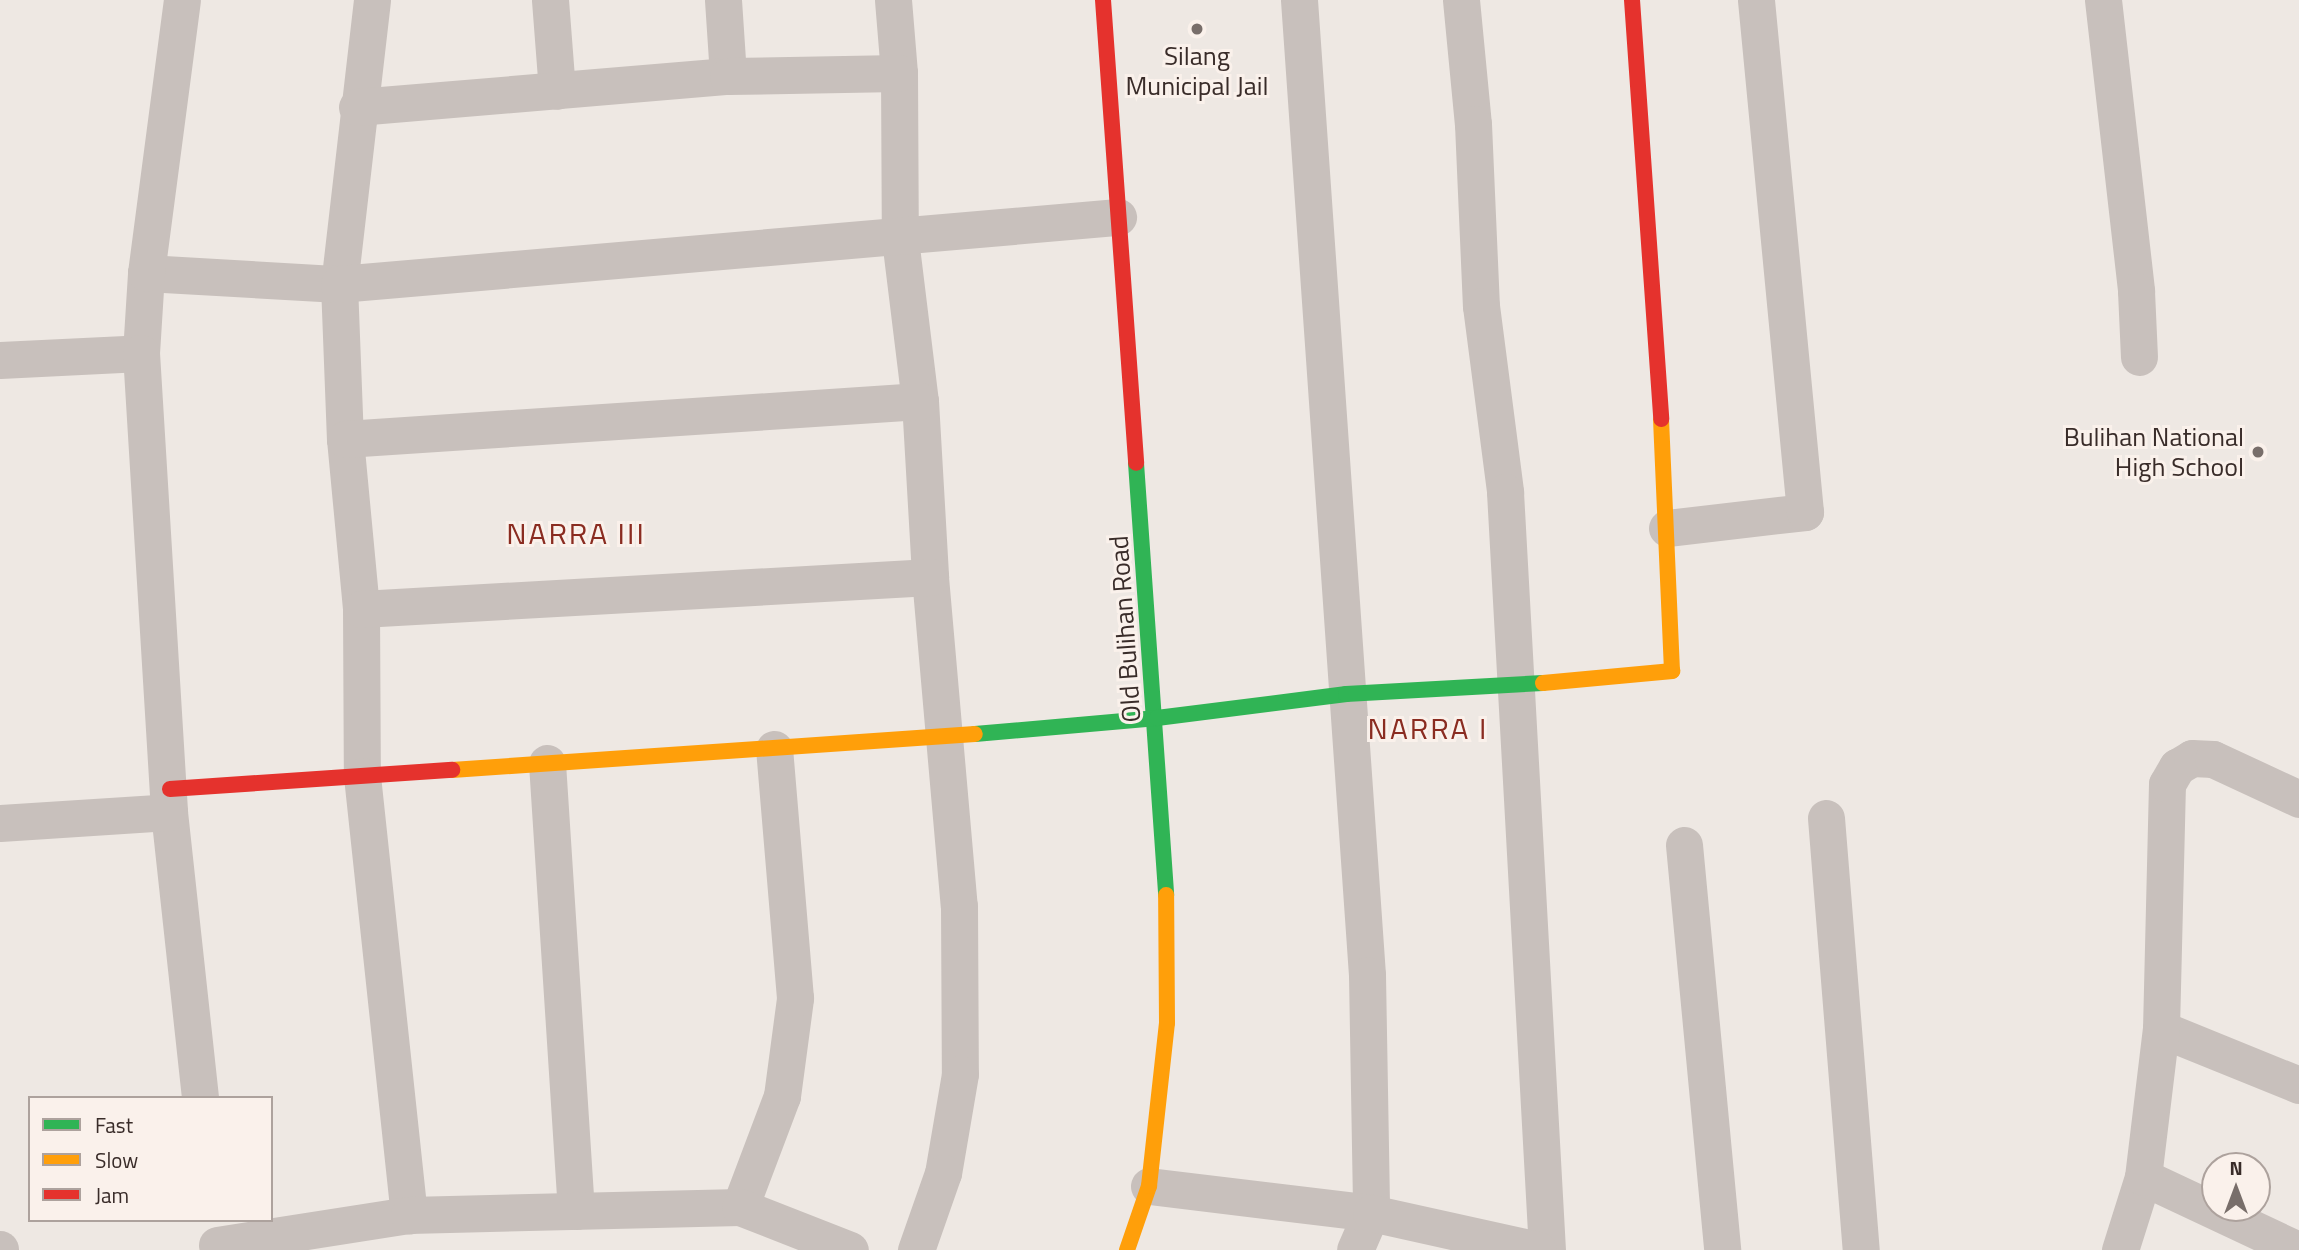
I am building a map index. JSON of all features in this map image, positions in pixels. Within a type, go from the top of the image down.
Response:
[{"type":"street","points":[[182,0],[146,273],[141,353],[169,800],[200,1096]]},
{"type":"street","points":[[372,0],[357,107],[339,284],[345,439],[361,609],[362,776],[409,1215]]},
{"type":"street","points":[[550,0],[557,91]]},
{"type":"street","points":[[723,0],[728,76]]},
{"type":"street","points":[[893,0],[899,73],[900,239],[920,401],[930,577],[947,736],[959,906],[960,1074],[943,1173],[916,1250]]},
{"type":"street","name":"Old Bulihan Road","points":[[1103,0],[1157,718],[1167,1023],[1149,1186],[1127,1250]]},
{"type":"street","points":[[1299,0],[1367,975],[1371,1213],[1355,1250]]},
{"type":"street","points":[[1461,0],[1473,124],[1481,306],[1505,492],[1547,1250]]},
{"type":"street","points":[[0,823],[362,776],[947,736],[1157,718],[1346,694],[1516,686],[1672,671],[1658,337],[1632,0]]},
{"type":"street","points":[[1667,528],[1805,512],[1756,0]]},
{"type":"street","points":[[2103,0],[2137,291],[2139,357]]},
{"type":"street","points":[[357,107],[728,76],[899,73]]},
{"type":"street","points":[[146,273],[339,284],[900,239],[1118,217]]},
{"type":"street","points":[[0,360],[141,353]]},
{"type":"street","points":[[345,439],[920,401]]},
{"type":"street","points":[[361,609],[930,577]]},
{"type":"street","points":[[740,1208],[782,1096],[794,998],[774,749]]},
{"type":"street","points":[[2120,1250],[2143,1177],[2161,1029],[2167,784],[2177,767],[2192,758],[2213,759],[2299,799]]},
{"type":"street","points":[[547,763],[576,1211]]},
{"type":"street","points":[[1826,818],[1861,1250]]},
{"type":"street","points":[[1684,845],[1722,1250]]},
{"type":"street","points":[[2161,1029],[2299,1085]]},
{"type":"street","points":[[2143,1177],[2296,1250]]},
{"type":"street","points":[[1149,1186],[1371,1213],[1538,1250]]},
{"type":"street","points":[[216,1238],[409,1215],[740,1208],[850,1250]]},
{"type":"traffic: fast","points":[[1136,463],[1166,895]]},
{"type":"traffic: fast","points":[[975,734],[1157,718],[1346,694],[1543,683]]},
{"type":"traffic: slow","points":[[1543,683],[1672,671],[1661,419]]},
{"type":"traffic: slow","points":[[452,770],[975,734]]},
{"type":"traffic: slow","points":[[1127,1250],[1149,1186],[1167,1023],[1166,895]]},
{"type":"traffic: jam","points":[[1103,0],[1136,463]]},
{"type":"traffic: jam","points":[[1632,0],[1661,419]]},
{"type":"traffic: jam","points":[[170,789],[452,770]]},
{"type":"place","name":"Silang Municipal Jail","points":[[1197,29]]},
{"type":"place","name":"Bulihan National High School","points":[[2258,452]]},
{"type":"district","name":"NARRA III","points":[[576,533]]},
{"type":"district","name":"NARRA I","points":[[1428,728]]}]
